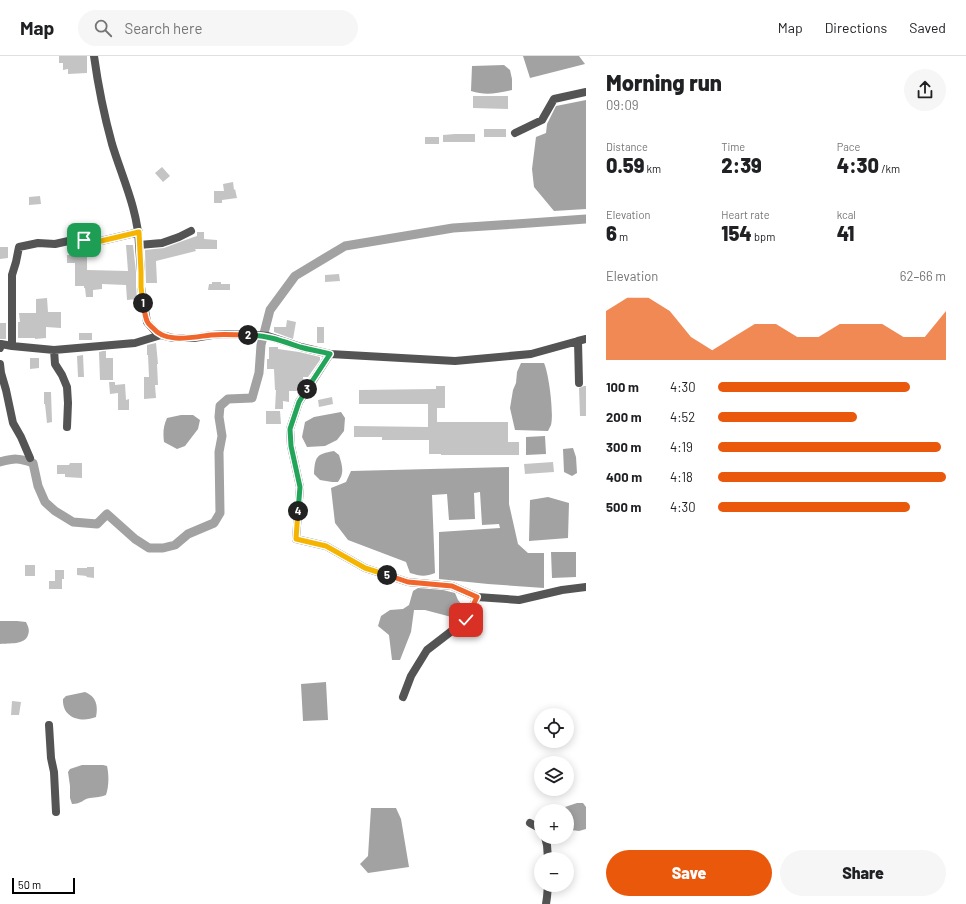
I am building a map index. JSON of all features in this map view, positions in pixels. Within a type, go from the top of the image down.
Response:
[{"type":"street","points":[[94,56],[102,105],[139,232],[141,287],[147,322],[156,332],[173,338],[194,338],[225,334],[258,335],[268,336],[301,347],[330,354],[456,361],[531,354],[582,340],[579,383]]},
{"type":"street","points":[[515,133],[542,120],[554,99],[586,92]]},
{"type":"street","points":[[139,245],[162,243],[191,231]]},
{"type":"street","points":[[12,346],[12,275],[19,247],[38,243],[55,244],[73,240],[101,241],[139,232]]},
{"type":"street","points":[[0,345],[54,350],[135,343],[161,335]]},
{"type":"street","points":[[54,350],[55,364],[67,387],[67,427]]},
{"type":"street","points":[[330,354],[299,402],[290,429],[291,446],[300,487],[296,539],[326,546],[365,568],[408,582],[452,586],[477,597],[519,600],[562,590],[586,587]]},
{"type":"street","points":[[0,364],[13,423],[22,437],[30,458]]},
{"type":"street","points":[[403,697],[411,676],[427,650],[466,620],[477,597]]},
{"type":"street","points":[[49,725],[51,758],[54,772],[56,812]]},
{"type":"street","points":[[530,823],[534,825]]},
{"type":"street","points":[[546,904],[548,892]]},
{"type":"shaded area","points":[[523,56],[579,56],[585,64],[530,78]]},
{"type":"shaded area","points":[[504,65],[510,70],[512,90],[487,94],[471,91],[472,66]]},
{"type":"shaded area","points":[[586,100],[586,209],[554,211],[534,187],[532,169],[536,137],[546,133],[547,124],[556,106]]},
{"type":"shaded area","points":[[521,363],[544,363],[546,368],[552,420],[548,431],[515,430],[510,408],[517,372]]},
{"type":"shaded area","points":[[341,412],[345,418],[344,431],[337,440],[325,446],[307,447],[302,437],[305,422],[314,417]]},
{"type":"shaded area","points":[[181,415],[193,415],[200,420],[198,429],[185,446],[177,449],[164,442],[163,436],[167,418]]},
{"type":"shaded area","points":[[545,436],[546,454],[526,455],[526,437]]},
{"type":"shaded area","points":[[573,448],[576,457],[577,473],[572,476],[564,472],[563,449]]},
{"type":"shaded area","points":[[334,451],[339,455],[342,475],[338,482],[320,480],[314,474],[316,460],[323,453]]},
{"type":"shaded area","points":[[509,467],[509,504],[518,544],[528,553],[544,553],[544,588],[439,579],[439,532],[500,528],[499,524],[482,525],[480,492],[474,493],[475,519],[449,520],[447,494],[432,495],[435,573],[425,576],[410,573],[406,562],[348,540],[335,523],[331,488],[346,482],[351,471]]},
{"type":"shaded area","points":[[548,497],[569,503],[568,538],[529,541],[530,500]]},
{"type":"shaded area","points":[[551,552],[576,552],[576,577],[552,578]]},
{"type":"shaded area","points":[[418,588],[443,590],[455,593],[462,605],[459,619],[425,610],[414,610],[411,632],[400,660],[392,660],[389,635],[378,626],[381,616],[390,610],[403,609],[409,605],[413,591]]},
{"type":"shaded area","points":[[0,621],[26,622],[29,631],[28,635],[20,642],[0,644]]},
{"type":"shaded area","points":[[326,682],[328,720],[303,721],[301,684]]},
{"type":"shaded area","points":[[85,692],[92,696],[96,702],[96,717],[90,719],[79,719],[69,715],[66,711],[63,699],[66,696]]},
{"type":"shaded area","points":[[82,765],[107,766],[107,792],[106,795],[72,804],[70,798],[68,772],[70,769]]},
{"type":"shaded area","points":[[583,803],[586,807],[586,829],[574,830],[574,804]]},
{"type":"shaded area","points":[[371,808],[396,808],[401,819],[409,867],[368,873],[360,864],[368,856]]},
{"type":"building","points":[[59,56],[87,56],[87,73],[68,74],[68,69],[63,70],[63,63],[59,63]]},
{"type":"building","points":[[473,96],[508,96],[508,109],[473,108]]},
{"type":"building","points":[[484,129],[506,129],[506,137],[484,137]]},
{"type":"building","points":[[475,134],[475,142],[443,142],[443,135]]},
{"type":"building","points":[[425,137],[439,137],[439,144],[425,144]]},
{"type":"building","points":[[162,167],[170,176],[163,182],[155,173]]},
{"type":"building","points":[[233,182],[237,198],[222,200],[222,203],[214,203],[214,191],[224,191],[223,184]]},
{"type":"building","points":[[40,196],[41,204],[29,205],[29,197]]},
{"type":"building","points":[[197,232],[204,232],[204,239],[217,240],[217,249],[195,249],[196,251],[156,261],[157,283],[146,283],[145,250],[164,248],[197,236]]},
{"type":"building","points":[[126,245],[133,245],[137,299],[127,300],[126,285],[102,284],[102,289],[93,290],[93,297],[86,297],[84,286],[75,286],[75,263],[67,263],[67,255],[87,255],[87,270],[128,271]]},
{"type":"building","points":[[0,247],[8,247],[8,258],[0,259]]},
{"type":"building","points":[[339,274],[340,281],[325,282],[325,275]]},
{"type":"building","points":[[212,282],[230,284],[230,290],[208,290],[209,284],[212,284]]},
{"type":"building","points":[[47,298],[48,312],[61,312],[61,328],[46,327],[46,338],[18,338],[18,322],[20,322],[19,313],[36,313],[36,299]]},
{"type":"building","points":[[287,320],[296,322],[293,339],[274,332],[274,327],[286,327]]},
{"type":"building","points":[[0,323],[6,323],[6,339],[0,339]]},
{"type":"building","points":[[317,327],[324,327],[324,343],[317,343]]},
{"type":"building","points":[[79,333],[92,333],[92,340],[79,340]]},
{"type":"building","points":[[156,343],[158,385],[155,385],[156,398],[144,399],[144,377],[149,377],[147,345]]},
{"type":"building","points":[[269,347],[278,347],[278,349],[320,357],[320,360],[308,377],[303,377],[304,385],[300,391],[289,391],[289,402],[283,401],[283,409],[275,409],[276,390],[274,369],[267,369]]},
{"type":"building","points":[[106,351],[106,358],[113,358],[113,380],[100,380],[99,352]]},
{"type":"building","points":[[83,355],[84,377],[78,377],[77,356]]},
{"type":"building","points":[[30,358],[39,358],[39,368],[30,369]]},
{"type":"building","points":[[109,382],[115,382],[115,385],[125,384],[126,400],[129,399],[129,410],[118,410],[118,393],[110,394]]},
{"type":"building","points":[[436,386],[445,386],[445,408],[437,408],[437,422],[508,422],[508,442],[519,442],[519,455],[429,454],[429,440],[382,440],[382,437],[354,437],[354,426],[428,427],[428,404],[359,404],[359,390],[436,389]]},
{"type":"building","points":[[586,386],[586,416],[580,416],[579,388]]},
{"type":"building","points":[[44,392],[51,392],[52,422],[47,423],[44,404]]},
{"type":"building","points":[[332,397],[333,404],[319,407],[318,400]]},
{"type":"building","points":[[266,411],[280,411],[281,424],[266,424]]},
{"type":"building","points":[[553,462],[554,472],[525,474],[524,464]]},
{"type":"building","points":[[70,463],[82,463],[82,478],[65,477],[65,474],[57,474],[57,465],[69,465]]},
{"type":"building","points":[[25,565],[35,565],[35,576],[25,576]]},
{"type":"building","points":[[94,567],[94,578],[77,575],[77,568]]},
{"type":"building","points":[[55,570],[64,570],[62,589],[49,589],[49,581],[55,581]]},
{"type":"building","points":[[12,701],[21,702],[19,715],[11,715]]},
{"type":"waterway","points":[[0,462],[16,459],[33,463],[38,486],[45,502],[55,511],[73,522],[97,524],[107,514],[135,539],[149,548],[163,548],[175,545],[188,534],[214,523],[220,513],[219,452],[222,436],[219,417],[220,406],[228,399],[252,398],[259,373],[261,345],[270,310],[295,276],[345,246],[453,228],[586,219]]},
{"type":"route","points":[[84,240],[101,241],[139,232],[141,287],[147,322],[156,332],[161,335],[173,338],[194,338],[225,334],[268,336],[301,347],[330,354],[299,402],[290,429],[291,446],[300,487],[296,539],[326,546],[365,568],[408,582],[452,586],[477,597],[466,620]]}]
